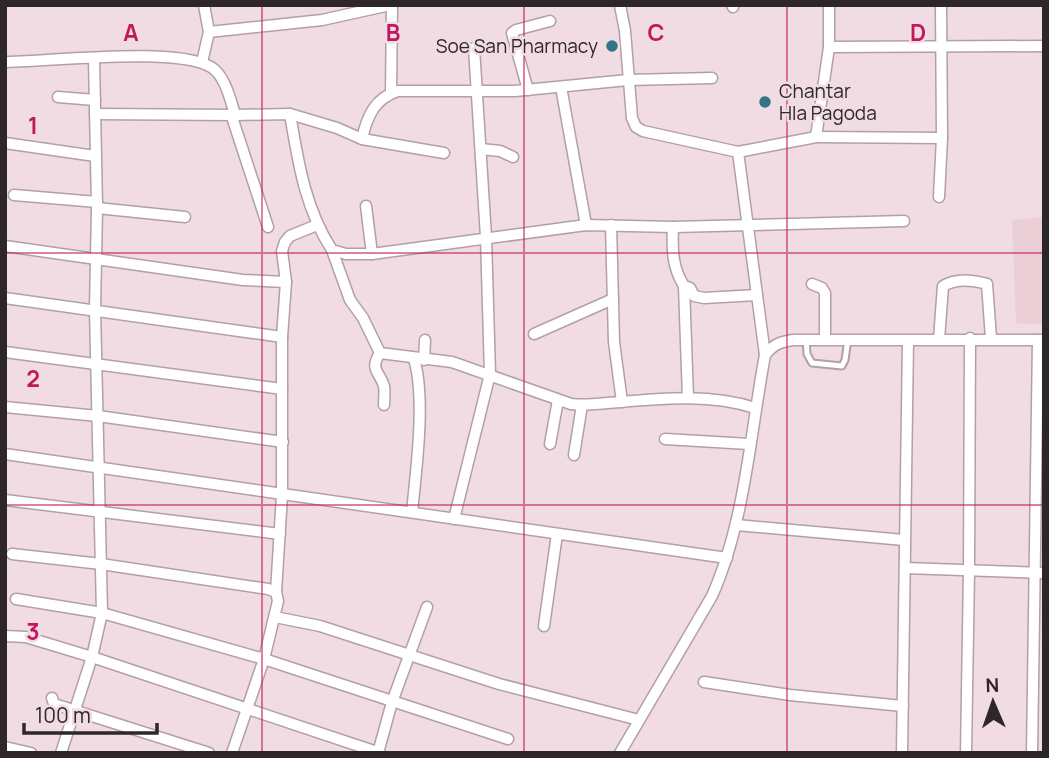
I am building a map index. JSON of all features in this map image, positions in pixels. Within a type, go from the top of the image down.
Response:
[{"type":"street","points":[[202,62],[209,32],[204,5]]},
{"type":"street","points":[[209,32],[322,20],[366,8],[391,5],[391,93]]},
{"type":"street","points":[[620,5],[625,31],[632,118],[636,127],[643,131],[738,152],[816,137],[942,138]]},
{"type":"street","points":[[816,137],[829,47],[829,5]]},
{"type":"street","points":[[939,197],[942,138],[941,5]]},
{"type":"street","points":[[528,90],[512,33],[550,21]]},
{"type":"street","points":[[829,47],[1044,46]]},
{"type":"street","points":[[454,519],[490,374],[486,237],[474,48]]},
{"type":"street","points":[[5,62],[156,56],[202,62],[216,69],[233,114],[268,228]]},
{"type":"street","points":[[61,753],[92,657],[102,613],[95,309],[97,205],[94,59]]},
{"type":"street","points":[[362,139],[368,117],[376,104],[391,93],[429,90],[528,90],[628,80],[712,78]]},
{"type":"street","points":[[561,87],[586,225]]},
{"type":"street","points":[[58,97],[95,100]]},
{"type":"street","points":[[95,114],[290,114],[338,128],[362,139],[444,153]]},
{"type":"street","points":[[290,114],[307,198],[317,225],[332,250],[350,300],[363,318],[380,353],[375,366],[377,377],[384,386],[384,405]]},
{"type":"street","points":[[5,142],[95,156]]},
{"type":"street","points":[[481,149],[500,150],[513,157]]},
{"type":"street","points":[[620,753],[712,596],[736,525],[765,355],[738,152]]},
{"type":"street","points":[[14,195],[185,217]]},
{"type":"street","points":[[366,206],[372,254]]},
{"type":"street","points":[[332,250],[346,254],[372,254],[586,225],[673,227],[904,221]]},
{"type":"street","points":[[232,753],[264,659],[278,601],[276,593],[283,442],[282,337],[286,282],[282,259],[285,242],[290,236],[317,225]]},
{"type":"street","points":[[611,225],[614,342],[622,402]]},
{"type":"street","points":[[673,227],[672,256],[678,277],[684,286],[688,398]]},
{"type":"street","points":[[5,246],[243,281],[286,282]]},
{"type":"street","points":[[939,340],[943,286],[949,282],[968,280],[987,284],[991,338]]},
{"type":"street","points":[[812,284],[822,288],[825,293],[825,339]]},
{"type":"street","points":[[684,286],[690,288],[696,298],[757,295]]},
{"type":"street","points":[[5,298],[282,337]]},
{"type":"street","points":[[534,334],[613,299]]},
{"type":"street","points":[[966,753],[970,570],[970,338]]},
{"type":"street","points":[[412,512],[418,447],[419,359],[425,340]]},
{"type":"street","points":[[765,355],[778,342],[806,340],[1041,340],[1040,573],[1032,753]]},
{"type":"street","points":[[902,753],[908,341]]},
{"type":"street","points":[[5,352],[282,389]]},
{"type":"street","points":[[380,353],[452,362],[558,400],[582,405],[688,398],[741,403],[755,408]]},
{"type":"street","points":[[550,444],[558,400]]},
{"type":"street","points":[[574,454],[582,405]]},
{"type":"street","points":[[5,407],[98,416],[283,442]]},
{"type":"street","points":[[665,439],[749,444]]},
{"type":"street","points":[[5,454],[727,558]]},
{"type":"street","points":[[5,500],[280,534]]},
{"type":"street","points":[[736,525],[904,540]]},
{"type":"street","points":[[544,626],[557,534]]},
{"type":"street","points":[[12,554],[101,564],[268,589],[276,593]]},
{"type":"street","points":[[905,568],[1040,573]]},
{"type":"street","points":[[16,599],[102,613],[264,659],[508,739]]},
{"type":"street","points":[[5,636],[26,637],[92,657],[379,753],[392,702],[427,607]]},
{"type":"street","points":[[275,617],[320,626],[499,684],[639,720]]},
{"type":"street","points":[[704,682],[790,695],[903,706]]},
{"type":"street","points":[[52,698],[54,704],[209,753]]},
{"type":"street","points":[[5,747],[31,753]]},
{"type":"lane","points":[[806,340],[807,354],[812,363],[842,366],[848,339]]},
{"type":"shaded area","points":[[1044,217],[1044,325],[1016,323],[1012,220]]},
{"type":"place","name":"Soe San Pharmacy","points":[[612,46]]},
{"type":"place","name":"Chantar Hla Pagoda","points":[[765,102]]}]
